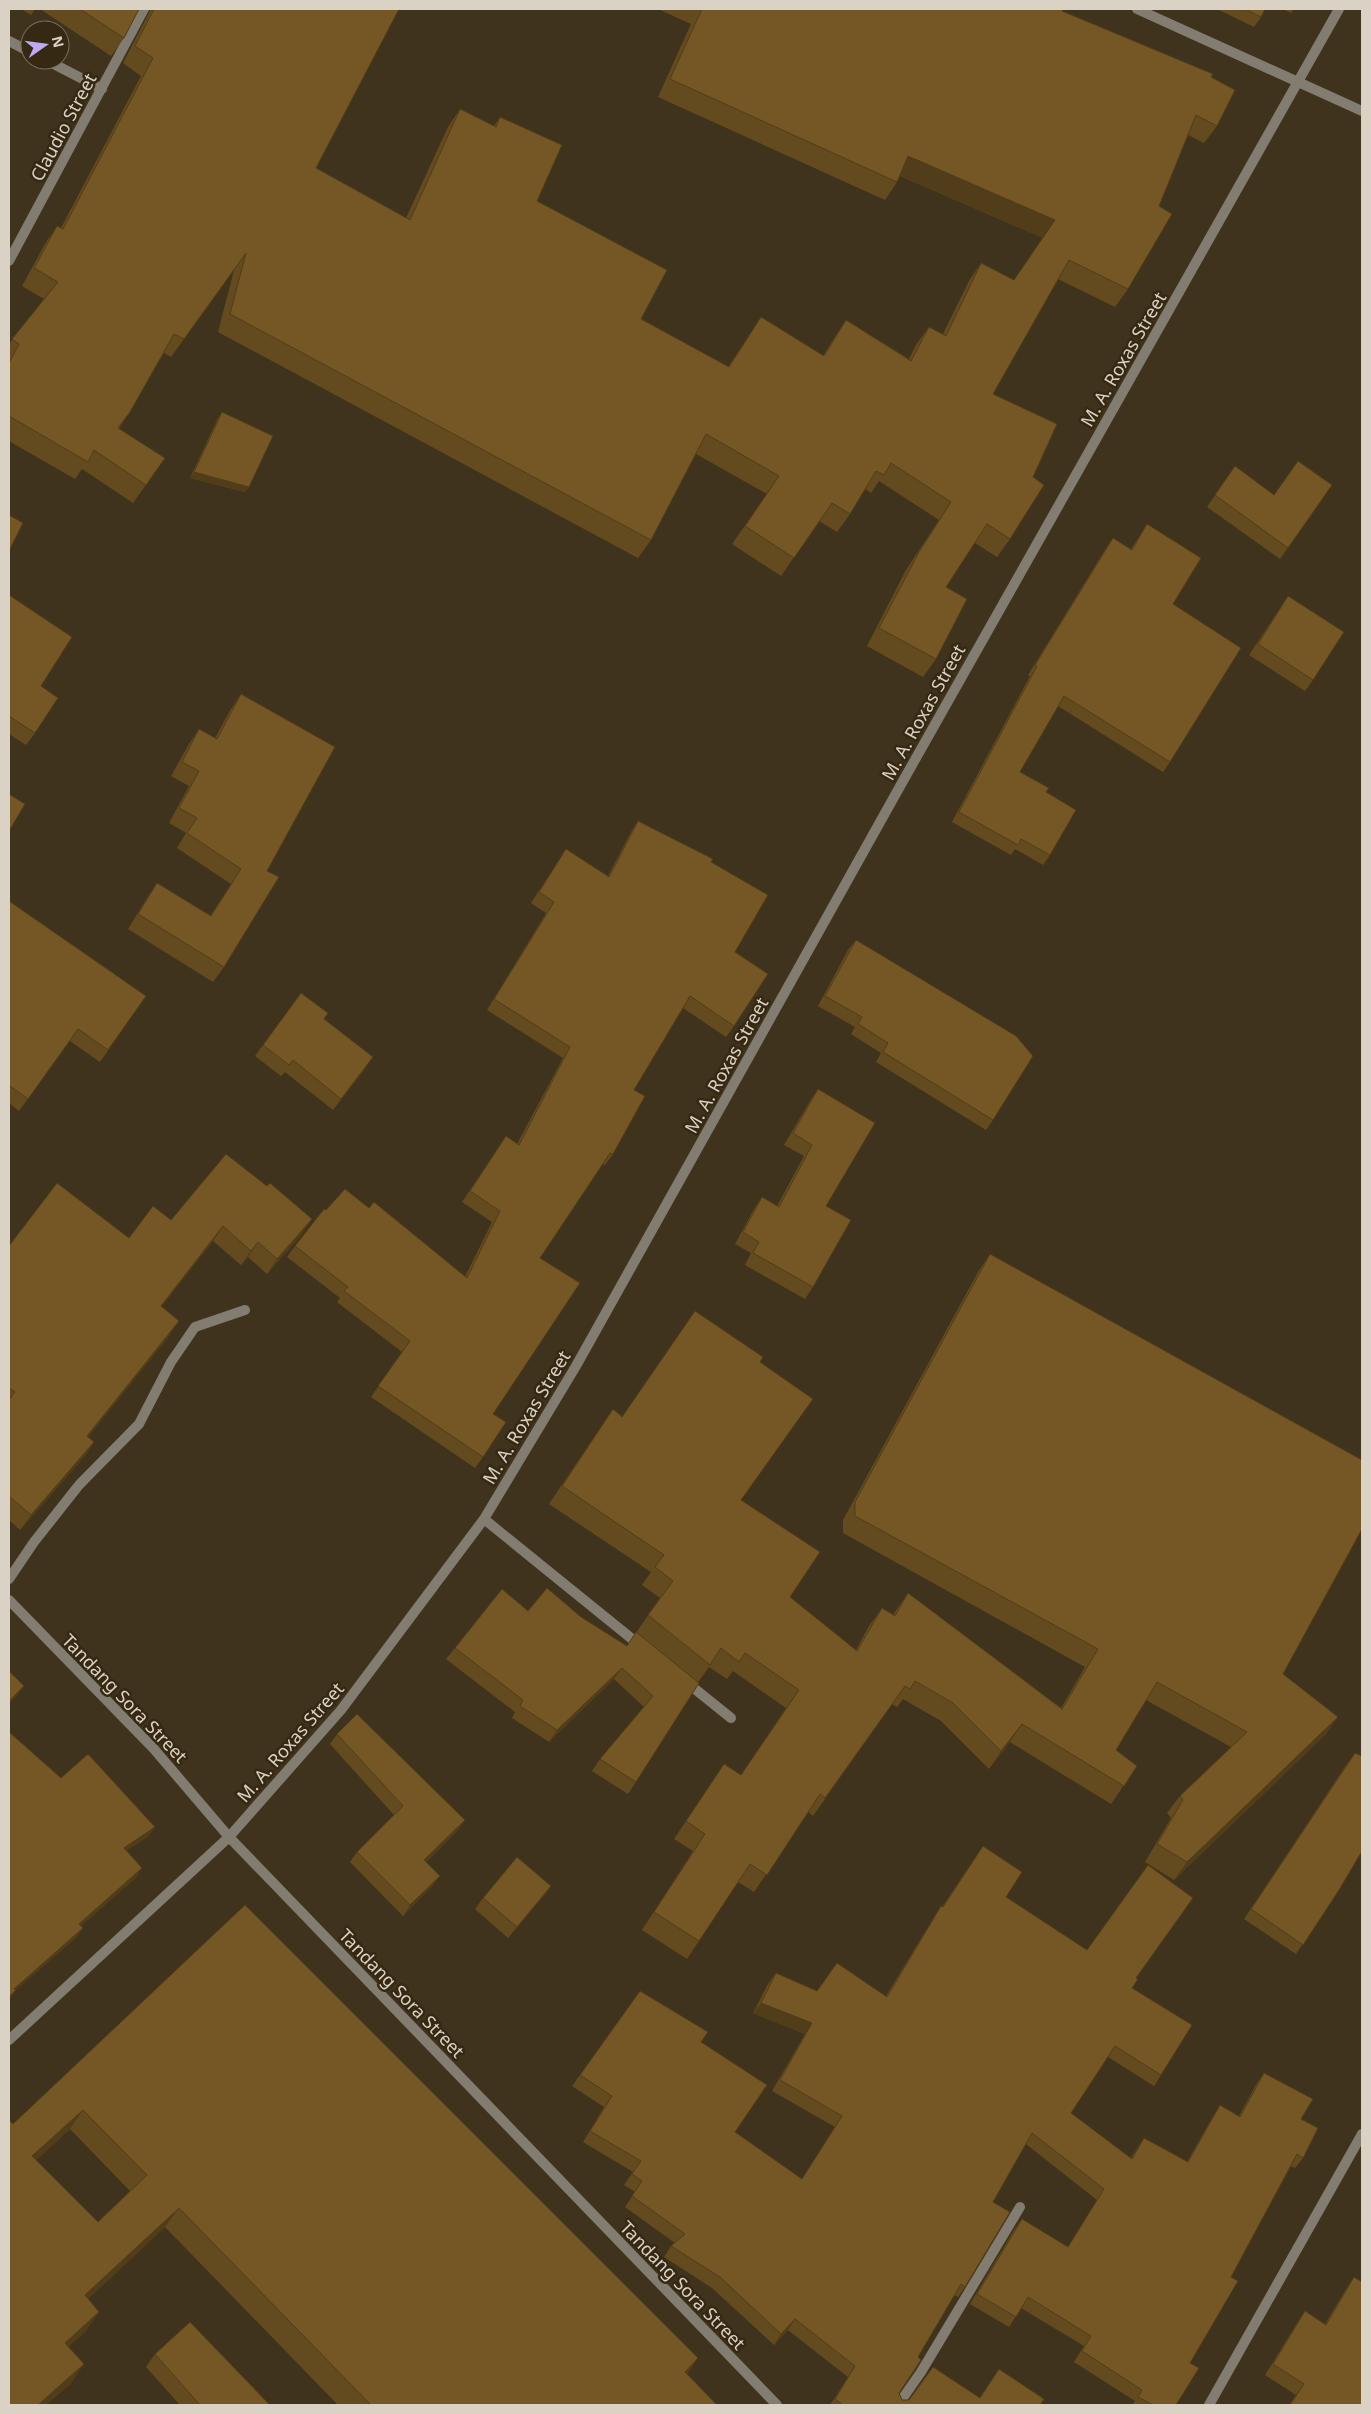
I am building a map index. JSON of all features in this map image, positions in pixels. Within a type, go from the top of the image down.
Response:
[{"type":"street","name":"Claudio Street","points":[[9,261],[144,9]]},
{"type":"street","points":[[1137,9],[1362,111]]},
{"type":"street","name":"M. A. Roxas Street","points":[[9,2040],[229,1837],[342,1710],[484,1519],[576,1366],[898,790],[1339,9]]},
{"type":"street","points":[[65,70],[102,90]]},
{"type":"street","points":[[9,1578],[34,1542],[79,1485],[139,1424],[171,1362],[195,1327],[245,1310]]},
{"type":"street","points":[[484,1519],[654,1656]]},
{"type":"street","name":"Tandang Sora Street","points":[[9,1600],[154,1749],[229,1837],[777,2405]]},
{"type":"street","points":[[677,1674],[730,1718]]},
{"type":"street","points":[[1209,2405],[1362,2134]]},
{"type":"street","points":[[898,2405],[921,2372],[1020,2207]]},
{"type":"building","points":[[80,9],[139,9],[124,38]]},
{"type":"building","points":[[154,9],[399,9],[316,168],[410,220],[460,109],[496,127],[500,117],[562,145],[537,201],[667,270],[641,319],[729,367],[761,317],[824,356],[846,320],[911,361],[929,327],[946,336],[981,263],[1014,280],[1055,220],[908,156],[897,182],[670,79],[702,9],[1064,9],[1062,11],[1213,74],[1211,77],[1235,90],[1217,126],[1196,115],[1159,206],[1172,214],[1128,289],[1069,260],[993,394],[1057,424],[1033,477],[1044,485],[1010,539],[987,524],[946,587],[967,599],[936,659],[879,628],[919,552],[951,502],[891,463],[884,475],[876,471],[850,514],[832,503],[794,558],[745,526],[779,476],[706,434],[651,540],[230,314],[246,253],[184,339],[174,334],[130,412],[118,428],[165,458],[146,485],[94,450],[88,462],[9,416],[9,363],[19,344],[12,339],[58,282],[34,268],[57,226],[63,229],[153,58],[135,46]]},
{"type":"building","points":[[1245,9],[1265,9],[1261,17]]},
{"type":"building","points":[[222,412],[273,436],[249,487],[194,472]]},
{"type":"building","points":[[1298,461],[1332,485],[1288,548],[1215,495],[1235,466],[1274,495]]},
{"type":"building","points":[[9,515],[23,523],[9,551]]},
{"type":"building","points":[[1147,524],[1201,558],[1173,604],[1241,648],[1170,762],[1064,696],[1020,772],[1049,788],[1046,792],[1076,810],[1050,855],[1021,839],[1018,845],[959,812],[1037,666],[1035,665],[1113,538],[1132,550]]},
{"type":"building","points":[[9,595],[72,637],[41,686],[58,698],[35,733],[9,716]]},
{"type":"building","points":[[1288,596],[1344,632],[1313,680],[1258,644]]},
{"type":"building","points":[[241,694],[335,747],[267,871],[279,877],[224,967],[138,914],[157,883],[211,916],[241,869],[187,833],[197,818],[179,808],[199,771],[182,762],[199,729],[217,739]]},
{"type":"building","points":[[9,794],[25,804],[9,831]]},
{"type":"building","points":[[638,821],[713,859],[711,862],[768,895],[735,952],[768,974],[734,1026],[690,996],[634,1090],[645,1096],[613,1154],[610,1153],[540,1258],[580,1283],[493,1414],[506,1422],[483,1457],[378,1386],[410,1341],[344,1291],[348,1287],[295,1246],[324,1209],[326,1210],[345,1189],[369,1208],[374,1202],[467,1278],[500,1211],[470,1191],[506,1136],[519,1145],[570,1047],[494,999],[554,902],[539,892],[566,849],[609,877]]},
{"type":"building","points":[[9,901],[146,996],[108,1050],[78,1029],[28,1099],[9,1087]]},
{"type":"building","points":[[856,940],[1016,1036],[1033,1056],[993,1120],[883,1052],[888,1043],[858,1024],[862,1017],[825,996]]},
{"type":"building","points":[[301,993],[328,1013],[324,1019],[373,1057],[341,1099],[293,1060],[289,1065],[263,1045]]},
{"type":"building","points":[[818,1089],[875,1123],[826,1206],[851,1220],[813,1287],[753,1253],[759,1242],[743,1232],[762,1197],[779,1207],[812,1145],[793,1133]]},
{"type":"building","points":[[226,1154],[267,1186],[270,1183],[312,1219],[277,1259],[258,1242],[251,1251],[223,1226],[161,1306],[179,1321],[87,1436],[94,1442],[31,1515],[9,1496],[9,1400],[15,1392],[9,1388],[9,1246],[57,1183],[129,1238],[153,1206],[171,1220]]},
{"type":"building","points":[[990,1254],[1362,1460],[1362,1529],[1283,1674],[1338,1717],[1187,1862],[1157,1844],[1183,1800],[1180,1796],[1247,1732],[1157,1682],[1116,1750],[1137,1766],[1124,1786],[1022,1724],[1001,1751],[953,1703],[915,1681],[910,1689],[905,1686],[825,1798],[820,1794],[767,1875],[750,1864],[699,1941],[654,1912],[705,1834],[686,1821],[724,1764],[741,1775],[799,1690],[745,1653],[739,1662],[721,1648],[710,1665],[648,1615],[673,1581],[655,1567],[664,1555],[562,1486],[613,1409],[622,1417],[695,1311],[763,1357],[760,1362],[813,1399],[741,1500],[820,1552],[790,1597],[857,1651],[882,1608],[895,1616],[908,1593],[1062,1709],[1098,1649],[855,1516],[855,1502]]},
{"type":"building","points":[[547,1588],[581,1617],[627,1646],[636,1632],[699,1683],[636,1782],[600,1759],[653,1696],[622,1668],[557,1730],[520,1706],[523,1700],[455,1648],[502,1589],[528,1611]]},
{"type":"building","points":[[9,1671],[24,1686],[9,1701]]},
{"type":"building","points":[[357,1714],[465,1820],[424,1860],[440,1876],[410,1905],[357,1852],[403,1806],[337,1734]]},
{"type":"building","points":[[9,1732],[61,1778],[88,1754],[155,1827],[124,1848],[142,1868],[79,1924],[83,1928],[14,1989],[16,1990],[9,1997]]},
{"type":"building","points":[[1355,1753],[1362,1756],[1362,1851],[1303,1945],[1251,1909]]},
{"type":"building","points":[[983,1846],[1022,1872],[1006,1897],[1087,1950],[1148,1865],[1193,1898],[1136,1978],[1138,1979],[1132,1988],[1192,2025],[1161,2075],[1115,2046],[1071,2113],[1132,2159],[1144,2138],[1188,2162],[1220,2105],[1240,2117],[1264,2073],[1313,2099],[1301,2119],[1318,2128],[1303,2158],[1297,2154],[1231,2277],[1238,2281],[1190,2363],[1199,2368],[1176,2405],[1153,2405],[1138,2397],[1142,2390],[1082,2351],[1091,2336],[1028,2297],[1016,2317],[977,2294],[1022,2219],[1068,2247],[1104,2189],[1032,2133],[993,2202],[1010,2212],[965,2287],[961,2284],[918,2357],[921,2360],[899,2393],[902,2400],[909,2400],[933,2367],[980,2398],[999,2369],[1044,2399],[1040,2405],[843,2405],[835,2399],[855,2366],[795,2319],[781,2334],[720,2277],[671,2246],[685,2234],[632,2196],[642,2181],[632,2174],[641,2161],[590,2131],[612,2096],[580,2075],[640,1991],[708,2032],[701,2042],[767,2085],[735,2132],[802,2179],[842,2116],[780,2080],[812,2023],[761,2003],[776,1973],[817,1991],[837,1963],[887,1997],[941,1906],[943,1907]]},
{"type":"building","points":[[517,1857],[551,1886],[517,1927],[483,1898]]},
{"type":"building","points":[[245,1905],[698,2358],[685,2372],[717,2405],[371,2405],[179,2208],[85,2295],[99,2312],[65,2343],[84,2364],[38,2405],[9,2405],[9,2120],[13,2124]],"holes":[[[83,2110],[147,2175],[98,2222],[32,2156]]]},
{"type":"building","points":[[1354,2277],[1362,2282],[1362,2405],[1290,2405],[1304,2384],[1273,2364],[1305,2311],[1326,2325]]},
{"type":"building","points":[[190,2322],[270,2405],[200,2405],[155,2354]]}]
